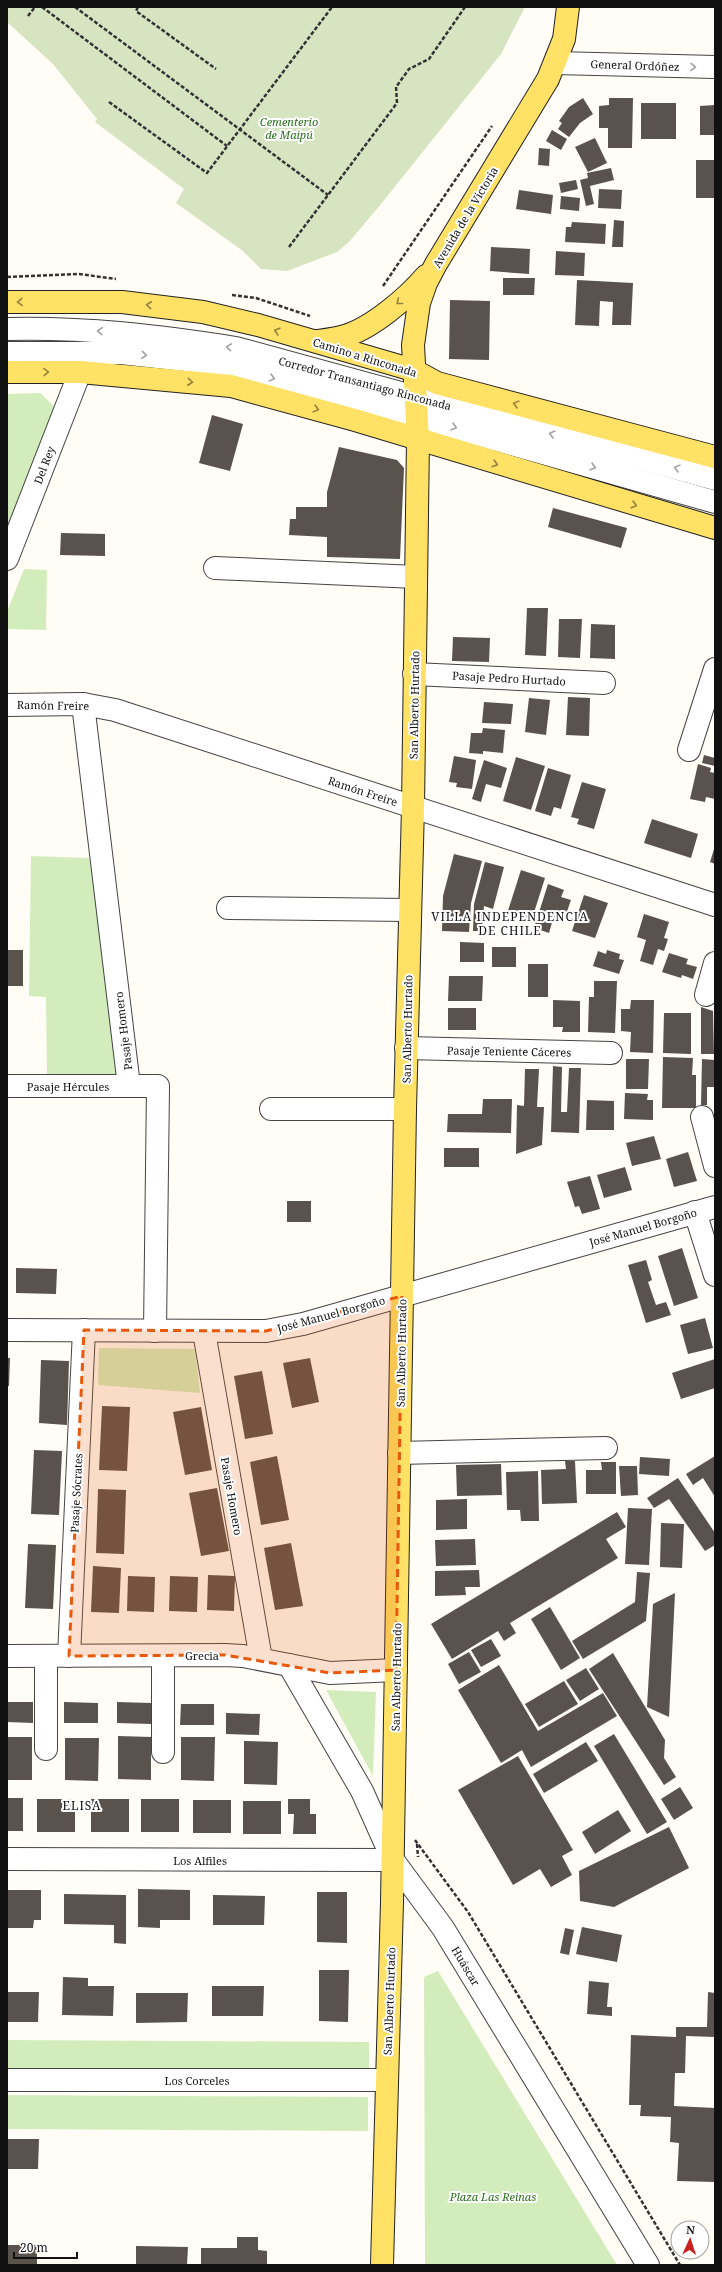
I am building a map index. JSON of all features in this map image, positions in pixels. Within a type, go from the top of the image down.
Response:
[{"type":"main road","name":"Avenida de la Victoria","points":[[418,440],[413,370],[414,324],[419,303],[426,283],[436,264],[548,79],[556,63],[564,39],[568,7]]},
{"type":"main road","points":[[314,342],[344,336],[359,329],[403,299],[436,264]]},
{"type":"main road","name":"Camino a Rinconada","points":[[7,302],[91,301],[159,306],[217,316],[413,370],[437,383],[715,457]]},
{"type":"main road","points":[[7,372],[80,372],[158,378],[231,386],[355,420],[715,528]]},
{"type":"main road","name":"San Alberto Hurtado","points":[[382,2265],[393,1860],[406,1048],[413,807],[418,440]]},
{"type":"street","name":"General Ordóñez","points":[[556,63],[715,67]]},
{"type":"street","name":"Corredor Transantiago Rinconada","points":[[7,329],[46,328],[101,331],[155,336],[230,347],[715,502]]},
{"type":"street","name":"Corredor Transantiago Rinconada","points":[[88,352],[158,378]]},
{"type":"street","name":"Corredor Transantiago Rinconada","points":[[7,353],[88,352],[154,356],[234,368],[416,406],[715,478]]},
{"type":"street","name":"Del Rey","points":[[7,558],[80,372]]},
{"type":"street","points":[[215,568],[416,577]]},
{"type":"street","points":[[689,750],[715,669]]},
{"type":"street","name":"Pasaje Pedro Hurtado","points":[[414,674],[604,683]]},
{"type":"street","name":"Ramón Freire","points":[[7,705],[83,704],[131,715],[715,905]]},
{"type":"street","name":"Pasaje Homero","points":[[83,704],[129,1086],[158,1086],[155,1331]]},
{"type":"street","points":[[228,908],[409,910]]},
{"type":"street","points":[[706,995],[715,963]]},
{"type":"street","name":"Pasaje Teniente Cáceres","points":[[406,1048],[611,1053]]},
{"type":"street","name":"Pasaje Hércules","points":[[7,1086],[129,1086]]},
{"type":"street","points":[[271,1109],[405,1109]]},
{"type":"street","points":[[702,1117],[715,1166]]},
{"type":"street","points":[[705,1210],[715,1275]]},
{"type":"street","name":"José Manuel Borgoño","points":[[7,1330],[204,1332],[266,1331],[284,1328],[705,1210]]},
{"type":"street","name":"Pasaje Sócrates","points":[[69,1656],[84,1330]]},
{"type":"street","name":"Pasaje Homero","points":[[204,1332],[261,1659]]},
{"type":"street","points":[[399,1454],[606,1448]]},
{"type":"street","name":"Grecia","points":[[7,1656],[225,1655],[261,1659],[339,1673],[396,1670]]},
{"type":"street","points":[[46,1656],[46,1749]]},
{"type":"street","points":[[163,1656],[163,1752]]},
{"type":"street","name":"Huáscar","points":[[289,1665],[362,1791],[393,1860],[443,1928],[648,2265]]},
{"type":"street","name":"Los Alfiles","points":[[7,1859],[393,1860]]},
{"type":"street","name":"Los Corceles","points":[[7,2080],[386,2080]]},
{"type":"path","points":[[28,16],[35,7]]},
{"type":"path","points":[[42,7],[227,146]]},
{"type":"path","points":[[75,7],[328,195]]},
{"type":"path","points":[[138,7],[136,11],[216,69]]},
{"type":"path","points":[[109,102],[206,173],[332,7]]},
{"type":"path","points":[[289,247],[397,103],[396,87],[409,69],[429,59],[464,7]]},
{"type":"path","points":[[382,287],[493,124]]},
{"type":"path","points":[[7,277],[79,274]]},
{"type":"path","points":[[256,298],[318,318]]},
{"type":"path","points":[[417,1843],[468,1912],[680,2265]]},
{"type":"highlighted area","points":[[402,1296],[396,1670],[330,1673],[225,1655],[69,1656],[84,1330],[266,1331]]},
{"type":"green space","name":"Cementerio de Maipú","points":[[7,7],[525,7],[501,54],[349,242],[337,252],[287,271],[261,269],[243,251],[176,203],[184,189],[95,122],[97,119],[53,64],[7,22]]},
{"type":"green space","points":[[40,393],[58,410],[7,531],[7,394]]},
{"type":"green space","points":[[24,569],[47,570],[46,630],[7,629],[7,612]]},
{"type":"green space","points":[[31,856],[89,858],[110,985],[117,1079],[47,1077],[46,997],[29,996]]},
{"type":"green space","points":[[99,1348],[195,1349],[200,1393],[98,1385]]},
{"type":"green space","points":[[326,1690],[376,1692],[373,1776]]},
{"type":"green space","name":"Plaza Las Reinas","points":[[438,1971],[617,2265],[425,2265],[424,1977]]},
{"type":"green space","points":[[7,2040],[369,2042],[369,2076],[7,2074]]},
{"type":"green space","points":[[7,2095],[368,2097],[368,2131],[7,2129]]},
{"type":"building","points":[[583,98],[593,114],[580,123],[569,137],[558,129],[562,123],[559,121],[569,107]]},
{"type":"building","points":[[609,98],[633,98],[632,148],[608,148],[608,128],[599,128],[599,106],[609,105]]},
{"type":"building","points":[[641,103],[676,103],[676,139],[641,139]]},
{"type":"building","points":[[715,105],[715,135],[700,135],[700,106]]},
{"type":"building","points":[[552,130],[567,139],[561,150],[546,141]]},
{"type":"building","points":[[595,138],[607,163],[588,172],[575,147]]},
{"type":"building","points":[[539,148],[550,149],[549,166],[538,165]]},
{"type":"building","points":[[696,160],[715,160],[715,198],[696,198]]},
{"type":"building","points":[[611,168],[614,180],[590,186],[594,204],[586,206],[580,180],[588,178],[587,173]]},
{"type":"building","points":[[576,180],[578,189],[561,193],[559,183]]},
{"type":"building","points":[[599,189],[622,190],[621,209],[598,208]]},
{"type":"building","points":[[519,190],[553,195],[551,214],[516,209]]},
{"type":"building","points":[[561,196],[580,198],[579,211],[560,209]]},
{"type":"building","points":[[614,220],[624,221],[623,247],[612,247]]},
{"type":"building","points":[[572,222],[606,224],[605,244],[565,242],[566,227],[571,227]]},
{"type":"building","points":[[491,247],[530,249],[529,274],[490,271]]},
{"type":"building","points":[[556,251],[585,253],[584,276],[555,275]]},
{"type":"building","points":[[503,278],[535,278],[534,295],[503,295]]},
{"type":"building","points":[[577,280],[633,283],[631,325],[612,325],[613,302],[600,301],[599,326],[575,325]]},
{"type":"building","points":[[450,300],[490,301],[489,360],[449,359]]},
{"type":"building","points":[[212,415],[243,424],[230,471],[199,463]]},
{"type":"building","points":[[339,447],[397,460],[404,468],[400,559],[327,557],[327,537],[289,535],[290,519],[296,519],[296,507],[327,507],[327,492]]},
{"type":"building","points":[[553,508],[627,528],[621,548],[548,527]]},
{"type":"building","points":[[61,533],[105,534],[105,556],[60,555]]},
{"type":"building","points":[[527,608],[548,608],[546,656],[525,655]]},
{"type":"building","points":[[559,619],[582,619],[580,658],[558,657]]},
{"type":"building","points":[[591,624],[615,625],[615,659],[590,658]]},
{"type":"building","points":[[453,637],[490,638],[489,662],[452,661]]},
{"type":"building","points":[[568,697],[590,698],[589,736],[566,735]]},
{"type":"building","points":[[529,698],[550,700],[546,735],[525,732]]},
{"type":"building","points":[[484,702],[513,704],[511,724],[482,723]]},
{"type":"building","points":[[483,728],[505,730],[503,753],[483,751],[483,754],[469,753],[471,733],[482,733]]},
{"type":"building","points":[[704,755],[715,758],[715,766],[702,763]]},
{"type":"building","points":[[454,756],[476,760],[472,789],[456,787],[457,783],[449,782]]},
{"type":"building","points":[[516,757],[545,766],[531,810],[503,801]]},
{"type":"building","points":[[484,760],[507,768],[501,788],[486,784],[481,802],[472,799]]},
{"type":"building","points":[[698,764],[711,768],[710,772],[715,773],[715,799],[706,797],[705,802],[690,799]]},
{"type":"building","points":[[548,768],[571,775],[561,809],[554,807],[551,816],[535,811]]},
{"type":"building","points":[[582,782],[606,789],[594,829],[577,824],[579,819],[571,817]]},
{"type":"building","points":[[652,819],[698,834],[691,858],[644,843]]},
{"type":"building","points":[[715,846],[715,864],[710,862]]},
{"type":"building","points":[[454,854],[482,861],[471,903],[469,932],[442,931],[443,896]]},
{"type":"building","points":[[485,862],[504,867],[493,909],[484,906],[482,931],[473,931],[474,904]]},
{"type":"building","points":[[521,870],[545,878],[531,922],[507,914]]},
{"type":"building","points":[[548,884],[564,890],[561,897],[571,900],[563,923],[553,919],[549,933],[534,928]]},
{"type":"building","points":[[584,895],[608,903],[595,938],[572,931]]},
{"type":"building","points":[[644,914],[669,922],[664,938],[668,939],[664,951],[658,949],[653,965],[640,961],[646,940],[637,937]]},
{"type":"building","points":[[460,942],[484,943],[484,962],[460,962]]},
{"type":"building","points":[[492,947],[516,947],[516,967],[492,967]]},
{"type":"building","points":[[7,950],[23,950],[23,986],[7,986]]},
{"type":"building","points":[[607,950],[620,954],[619,959],[624,960],[619,974],[593,966],[598,951],[606,954]]},
{"type":"building","points":[[669,953],[688,959],[686,964],[697,967],[693,979],[682,975],[681,978],[662,972]]},
{"type":"building","points":[[528,964],[548,964],[548,997],[528,997]]},
{"type":"building","points":[[449,976],[483,976],[482,1001],[448,1001]]},
{"type":"building","points":[[594,981],[617,981],[615,1033],[588,1032],[589,997],[594,997]]},
{"type":"building","points":[[553,1000],[580,1001],[580,1032],[562,1032],[563,1027],[553,1027]]},
{"type":"building","points":[[631,1000],[654,1000],[653,1053],[630,1052],[631,1032],[621,1031],[621,1009],[630,1009]]},
{"type":"building","points":[[701,1007],[713,1011],[714,1054],[701,1054]]},
{"type":"building","points":[[448,1008],[476,1008],[476,1030],[448,1030]]},
{"type":"building","points":[[664,1013],[691,1013],[691,1054],[663,1053]]},
{"type":"building","points":[[663,1057],[693,1058],[692,1075],[696,1075],[696,1108],[662,1108]]},
{"type":"building","points":[[626,1059],[649,1059],[648,1089],[626,1089]]},
{"type":"building","points":[[702,1059],[715,1060],[715,1087],[707,1087],[707,1105],[701,1105]]},
{"type":"building","points":[[553,1066],[562,1067],[561,1112],[567,1112],[569,1068],[581,1068],[579,1133],[551,1132]]},
{"type":"building","points":[[525,1069],[539,1069],[537,1107],[544,1107],[542,1145],[516,1154],[517,1105],[524,1106]]},
{"type":"building","points":[[625,1093],[648,1094],[647,1100],[653,1100],[653,1120],[624,1119]]},
{"type":"building","points":[[483,1099],[512,1099],[511,1133],[447,1132],[448,1114],[482,1114]]},
{"type":"building","points":[[587,1100],[614,1101],[614,1130],[586,1130]]},
{"type":"building","points":[[654,1136],[661,1159],[632,1166],[626,1143]]},
{"type":"building","points":[[444,1148],[479,1148],[479,1167],[444,1167]]},
{"type":"building","points":[[688,1152],[697,1181],[674,1187],[666,1159]]},
{"type":"building","points":[[625,1167],[632,1190],[604,1198],[597,1175]]},
{"type":"building","points":[[590,1176],[600,1209],[582,1214],[579,1206],[575,1207],[567,1182]]},
{"type":"building","points":[[287,1201],[311,1201],[311,1222],[287,1222]]},
{"type":"building","points":[[682,1248],[698,1298],[674,1306],[658,1256]]},
{"type":"building","points":[[646,1260],[652,1280],[648,1282],[656,1305],[666,1302],[671,1315],[646,1323],[628,1265]]},
{"type":"building","points":[[16,1268],[57,1269],[56,1294],[16,1293]]},
{"type":"building","points":[[705,1318],[713,1348],[688,1354],[680,1325]]},
{"type":"building","points":[[7,1358],[10,1358],[9,1386],[7,1386]]},
{"type":"building","points":[[310,1358],[319,1402],[292,1408],[283,1363]]},
{"type":"building","points":[[715,1359],[715,1388],[681,1399],[672,1373]]},
{"type":"building","points":[[41,1360],[69,1361],[67,1425],[39,1423]]},
{"type":"building","points":[[262,1371],[273,1434],[245,1439],[234,1376]]},
{"type":"building","points":[[102,1406],[130,1407],[127,1471],[99,1470]]},
{"type":"building","points":[[201,1407],[212,1470],[185,1475],[173,1412]]},
{"type":"building","points":[[34,1450],[62,1451],[59,1515],[31,1514]]},
{"type":"building","points":[[277,1456],[289,1520],[261,1525],[250,1462]]},
{"type":"building","points":[[715,1456],[715,1497],[703,1478],[693,1485],[686,1474]]},
{"type":"building","points":[[640,1457],[670,1459],[669,1476],[639,1474]]},
{"type":"building","points":[[565,1461],[575,1461],[577,1503],[542,1504],[541,1470],[566,1469]]},
{"type":"building","points":[[601,1462],[616,1462],[616,1494],[586,1494],[586,1470],[602,1470]]},
{"type":"building","points":[[501,1464],[502,1495],[457,1496],[456,1465]]},
{"type":"building","points":[[619,1466],[637,1466],[638,1495],[621,1496]]},
{"type":"building","points":[[538,1471],[539,1521],[521,1521],[520,1510],[507,1510],[506,1472]]},
{"type":"building","points":[[678,1478],[715,1533],[715,1545],[705,1551],[669,1499],[654,1508],[647,1498]]},
{"type":"building","points":[[217,1488],[229,1551],[201,1556],[189,1493]]},
{"type":"building","points":[[98,1489],[126,1490],[124,1554],[96,1553]]},
{"type":"building","points":[[467,1499],[467,1529],[436,1530],[436,1500]]},
{"type":"building","points":[[628,1508],[652,1509],[649,1565],[625,1564]]},
{"type":"building","points":[[617,1512],[626,1527],[606,1539],[618,1558],[510,1623],[516,1633],[504,1641],[498,1631],[452,1659],[431,1624]]},
{"type":"building","points":[[661,1523],[684,1524],[682,1568],[660,1567]]},
{"type":"building","points":[[475,1539],[476,1565],[436,1566],[435,1540]]},
{"type":"building","points":[[291,1543],[303,1606],[275,1610],[264,1548]]},
{"type":"building","points":[[28,1544],[56,1545],[53,1609],[25,1608]]},
{"type":"building","points":[[93,1566],[121,1568],[119,1613],[91,1612]]},
{"type":"building","points":[[479,1570],[480,1587],[465,1587],[466,1595],[435,1596],[435,1571]]},
{"type":"building","points":[[637,1572],[650,1573],[646,1621],[583,1659],[572,1641],[635,1602]]},
{"type":"building","points":[[208,1575],[235,1576],[234,1611],[207,1610]]},
{"type":"building","points":[[128,1576],[155,1577],[154,1612],[127,1611]]},
{"type":"building","points":[[170,1576],[198,1577],[197,1612],[169,1611]]},
{"type":"building","points":[[675,1593],[669,1717],[647,1707],[653,1604]]},
{"type":"building","points":[[550,1607],[580,1658],[561,1670],[531,1619]]},
{"type":"building","points":[[491,1639],[501,1656],[481,1667],[471,1650]]},
{"type":"building","points":[[469,1652],[481,1672],[459,1684],[448,1664]]},
{"type":"building","points":[[613,1653],[665,1740],[664,1758],[676,1777],[664,1785],[589,1669]]},
{"type":"building","points":[[499,1665],[538,1731],[603,1693],[617,1716],[531,1767],[522,1750],[501,1763],[458,1690]]},
{"type":"building","points":[[586,1668],[599,1689],[580,1701],[566,1680]]},
{"type":"building","points":[[564,1681],[578,1704],[539,1727],[525,1704]]},
{"type":"building","points":[[7,1702],[33,1702],[33,1723],[7,1722]]},
{"type":"building","points":[[64,1702],[98,1703],[98,1723],[64,1723]]},
{"type":"building","points":[[117,1702],[151,1703],[151,1724],[117,1723]]},
{"type":"building","points":[[181,1704],[214,1704],[214,1725],[180,1725]]},
{"type":"building","points":[[226,1713],[260,1714],[259,1735],[226,1734]]},
{"type":"building","points":[[614,1734],[667,1822],[647,1834],[594,1746]]},
{"type":"building","points":[[118,1736],[151,1737],[151,1780],[118,1779]]},
{"type":"building","points":[[7,1737],[32,1737],[32,1780],[7,1780]]},
{"type":"building","points":[[181,1737],[215,1737],[214,1781],[181,1780]]},
{"type":"building","points":[[65,1738],[99,1738],[98,1781],[65,1780]]},
{"type":"building","points":[[244,1741],[278,1742],[277,1785],[244,1784]]},
{"type":"building","points":[[586,1742],[598,1761],[544,1793],[533,1774]]},
{"type":"building","points":[[518,1756],[573,1850],[562,1856],[572,1875],[551,1887],[540,1869],[513,1885],[458,1790]]},
{"type":"building","points":[[680,1787],[693,1808],[674,1820],[661,1799]]},
{"type":"building","points":[[7,1798],[23,1798],[23,1831],[7,1831]]},
{"type":"building","points":[[37,1799],[75,1799],[75,1832],[37,1832]]},
{"type":"building","points":[[91,1799],[129,1799],[129,1832],[91,1832]]},
{"type":"building","points":[[141,1799],[179,1799],[179,1832],[141,1832]]},
{"type":"building","points":[[288,1799],[310,1799],[310,1814],[316,1814],[316,1834],[293,1834],[294,1814],[288,1814]]},
{"type":"building","points":[[193,1800],[231,1800],[231,1833],[193,1833]]},
{"type":"building","points":[[243,1801],[281,1801],[281,1834],[243,1834]]},
{"type":"building","points":[[618,1810],[631,1831],[595,1854],[582,1832]]},
{"type":"building","points":[[669,1827],[689,1868],[614,1907],[580,1901],[579,1871]]},
{"type":"building","points":[[138,1889],[190,1890],[190,1920],[160,1920],[160,1928],[138,1927]]},
{"type":"building","points":[[7,1890],[41,1890],[41,1920],[34,1920],[33,1928],[7,1928]]},
{"type":"building","points":[[317,1892],[347,1892],[347,1943],[317,1942]]},
{"type":"building","points":[[64,1894],[126,1895],[126,1944],[114,1943],[114,1925],[64,1924]]},
{"type":"building","points":[[213,1895],[265,1896],[264,1925],[213,1925]]},
{"type":"building","points":[[582,1927],[622,1935],[617,1962],[576,1954]]},
{"type":"building","points":[[565,1928],[574,1930],[569,1955],[560,1953]]},
{"type":"building","points":[[319,1970],[349,1970],[348,2022],[319,2021]]},
{"type":"building","points":[[63,1977],[88,1978],[88,1986],[114,1986],[113,2016],[62,2015]]},
{"type":"building","points":[[589,1981],[609,1983],[607,2007],[612,2007],[612,2016],[587,2014]]},
{"type":"building","points":[[212,1986],[264,1986],[263,2016],[212,2016]]},
{"type":"building","points":[[7,1992],[39,1992],[38,2022],[7,2022]]},
{"type":"building","points":[[708,1992],[715,1993],[715,2037],[686,2036],[685,2073],[675,2073],[674,2106],[715,2108],[715,2182],[677,2181],[679,2143],[670,2142],[671,2117],[640,2116],[641,2105],[629,2105],[631,2035],[676,2037],[676,2027],[707,2027]]},
{"type":"building","points":[[136,1993],[188,1993],[187,2022],[136,2023]]},
{"type":"building","points":[[7,2139],[39,2139],[38,2169],[7,2169]]},
{"type":"building","points":[[237,2237],[258,2237],[258,2250],[267,2251],[267,2265],[201,2265],[201,2248],[237,2248]]},
{"type":"building","points":[[7,2245],[37,2245],[37,2265],[7,2265]]},
{"type":"building","points":[[136,2246],[188,2247],[187,2265],[136,2265]]},
{"type":"district","name":"VILLA INDEPENDENCIA DE CHILE","points":[[510,923]]},
{"type":"district","name":"ELISA","points":[[82,1805]]}]
